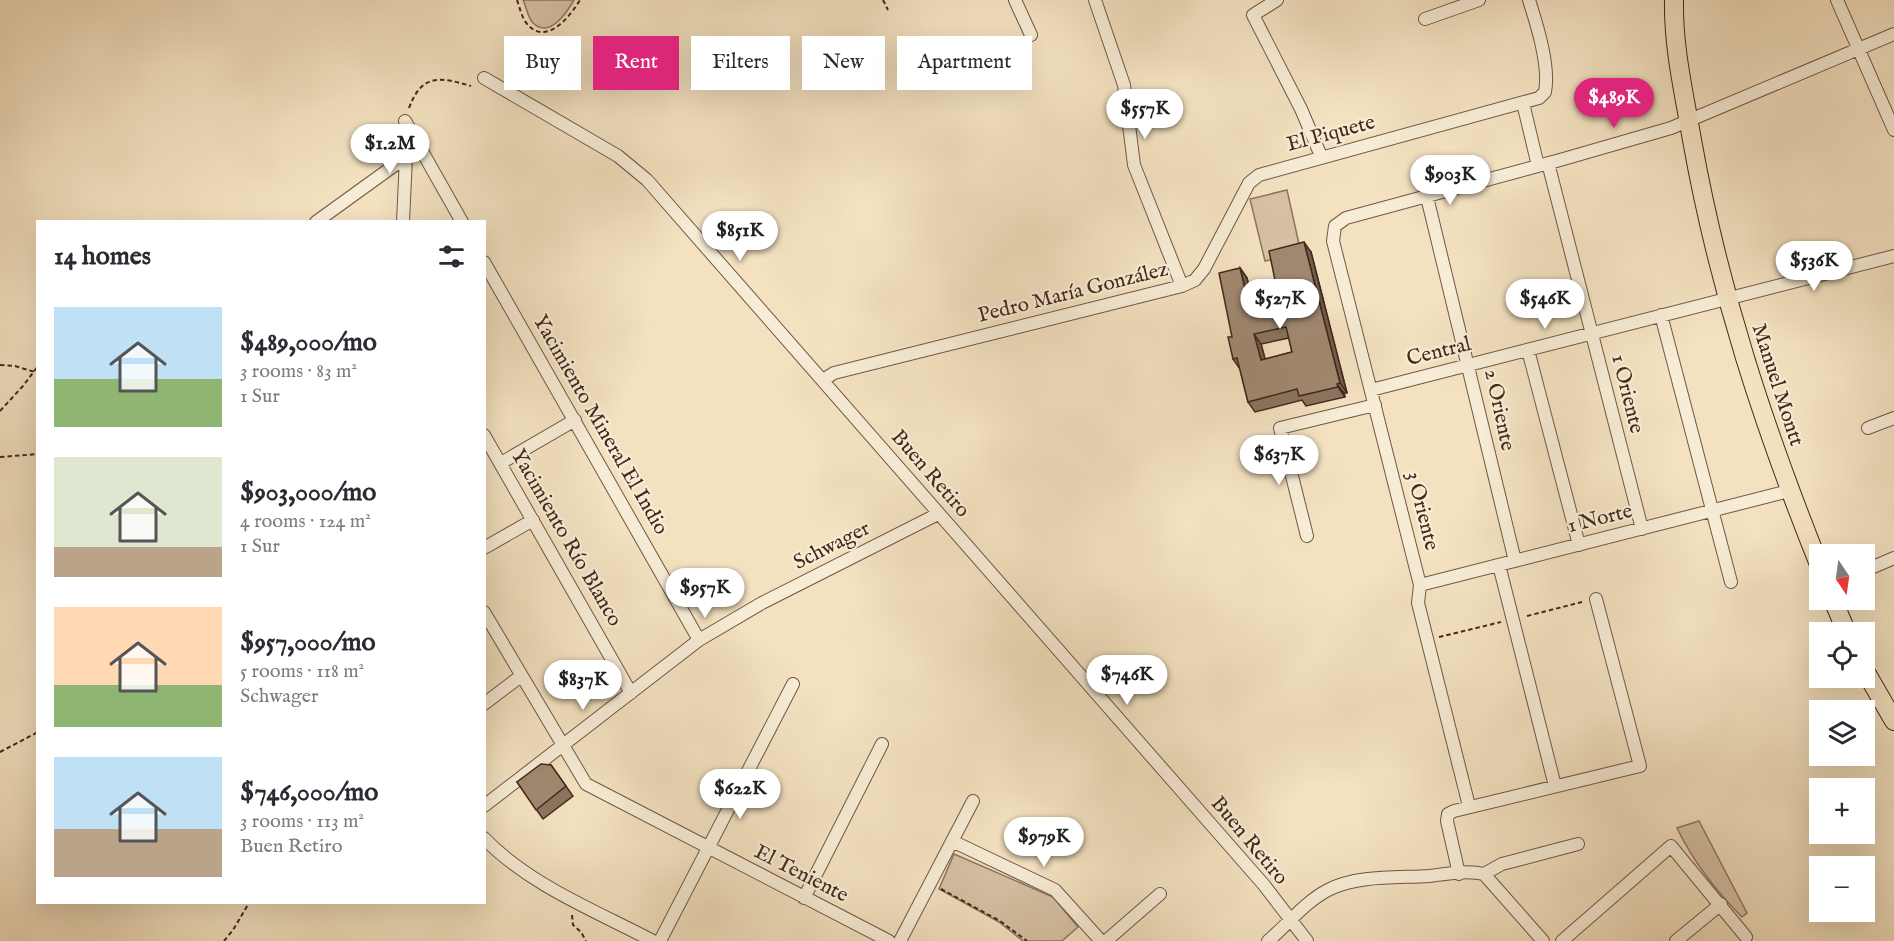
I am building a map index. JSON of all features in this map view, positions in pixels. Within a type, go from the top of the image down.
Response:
[{"type":"main road","name":"Manuel Montt","points":[[1674,0],[1676,46],[1706,210],[1726,298],[1756,397],[1789,491],[1811,544]]},
{"type":"main road","points":[[1875,688],[1894,721]]},
{"type":"street","points":[[1015,0],[1031,35]]},
{"type":"street","name":"Pedro María González","points":[[823,380],[834,373],[1182,286],[1136,171],[1130,142],[1124,85],[1095,0]]},
{"type":"street","points":[[1277,0],[1253,15],[1321,156]]},
{"type":"street","points":[[1425,19],[1479,0]]},
{"type":"street","name":"El Piquete","points":[[1182,286],[1195,280],[1204,269],[1252,178],[1321,156],[1539,98],[1545,92],[1546,80],[1543,58],[1528,0]]},
{"type":"street","points":[[1837,0],[1894,130]]},
{"type":"street","points":[[1427,197],[1671,128],[1894,34]]},
{"type":"street","name":"Buen Retiro","points":[[484,78],[602,146],[633,167],[686,223],[1264,885],[1307,941]]},
{"type":"street","name":"1 Oriente","points":[[1523,103],[1592,333],[1642,529]]},
{"type":"street","points":[[405,121],[461,220]]},
{"type":"street","points":[[319,220],[406,157],[417,144]]},
{"type":"street","points":[[403,220],[406,157]]},
{"type":"street","name":"3 Oriente","points":[[1427,197],[1346,218],[1335,226],[1332,236],[1420,585],[1419,603],[1469,807]]},
{"type":"street","name":"2 Oriente","points":[[1427,197],[1515,561]]},
{"type":"street","name":"Central","points":[[1371,390],[1894,256]]},
{"type":"street","name":"Yacimiento Mineral El Indio","points":[[486,265],[699,640]]},
{"type":"street","points":[[1661,315],[1731,582]]},
{"type":"street","points":[[1528,350],[1579,545]]},
{"type":"street","points":[[1307,536],[1280,428],[1375,405]]},
{"type":"street","points":[[1868,428],[1894,418]]},
{"type":"street","points":[[501,463],[575,420]]},
{"type":"street","name":"Yacimiento Río Blanco","points":[[486,438],[631,693]]},
{"type":"street","name":"1 Norte","points":[[1420,585],[1789,491]]},
{"type":"street","name":"Schwager","points":[[486,804],[699,640],[753,608],[938,514]]},
{"type":"street","points":[[486,547],[533,520]]},
{"type":"street","points":[[1875,566],[1894,558]]},
{"type":"street","points":[[1499,566],[1556,786]]},
{"type":"street","points":[[1459,874],[1447,821],[1448,814],[1640,766],[1596,599]]},
{"type":"street","name":"El Teniente","points":[[486,615],[581,778],[593,789],[889,941]]},
{"type":"street","points":[[486,702],[521,675]]},
{"type":"street","points":[[660,941],[793,684]]},
{"type":"street","points":[[804,898],[882,744]]},
{"type":"street","points":[[900,941],[973,801]]},
{"type":"street","points":[[486,840],[503,856],[546,885],[653,941]]},
{"type":"street","points":[[952,841],[1055,890],[1101,941]]},
{"type":"street","points":[[1268,941],[1322,893],[1349,883],[1484,874],[1502,864],[1578,844]]},
{"type":"street","points":[[1562,941],[1671,846],[1746,937]]},
{"type":"street","points":[[1484,874],[1543,941]]},
{"type":"street","points":[[1106,941],[1160,894]]},
{"type":"street","points":[[1676,941],[1721,904]]},
{"type":"path","points":[[517,0],[529,27],[540,32],[563,23],[580,0]]},
{"type":"path","points":[[883,0],[888,10]]},
{"type":"path","points":[[405,121],[416,92],[430,81],[443,78],[471,86]]},
{"type":"path","points":[[0,365],[15,366],[36,373],[0,411]]},
{"type":"path","points":[[0,457],[36,454]]},
{"type":"path","points":[[0,752],[36,733]]},
{"type":"path","points":[[930,883],[992,916],[1028,941]]},
{"type":"path","points":[[570,898],[573,924],[586,941]]},
{"type":"path","points":[[224,941],[248,904]]},
{"type":"shaded area","points":[[523,0],[574,0],[557,22],[546,28],[533,23]]},
{"type":"shaded area","points":[[1287,190],[1301,253],[1265,261],[1250,199]]},
{"type":"shaded area","points":[[1699,821],[1747,913],[1742,917],[1706,875],[1677,828]]},
{"type":"shaded area","points":[[954,854],[1053,897],[1078,927],[1062,941],[1023,941],[999,922],[939,889]]},
{"type":"building","points":[[1304,242],[1340,383],[1337,384],[1338,387],[1299,396],[1297,389],[1248,402],[1237,358],[1233,359],[1228,337],[1232,337],[1219,273],[1240,268],[1247,297],[1277,290],[1269,251]],"holes":[[[1286,327],[1292,352],[1261,360],[1254,334]]]},
{"type":"building","points":[[541,764],[551,765],[566,786],[536,810],[517,782]]}]
